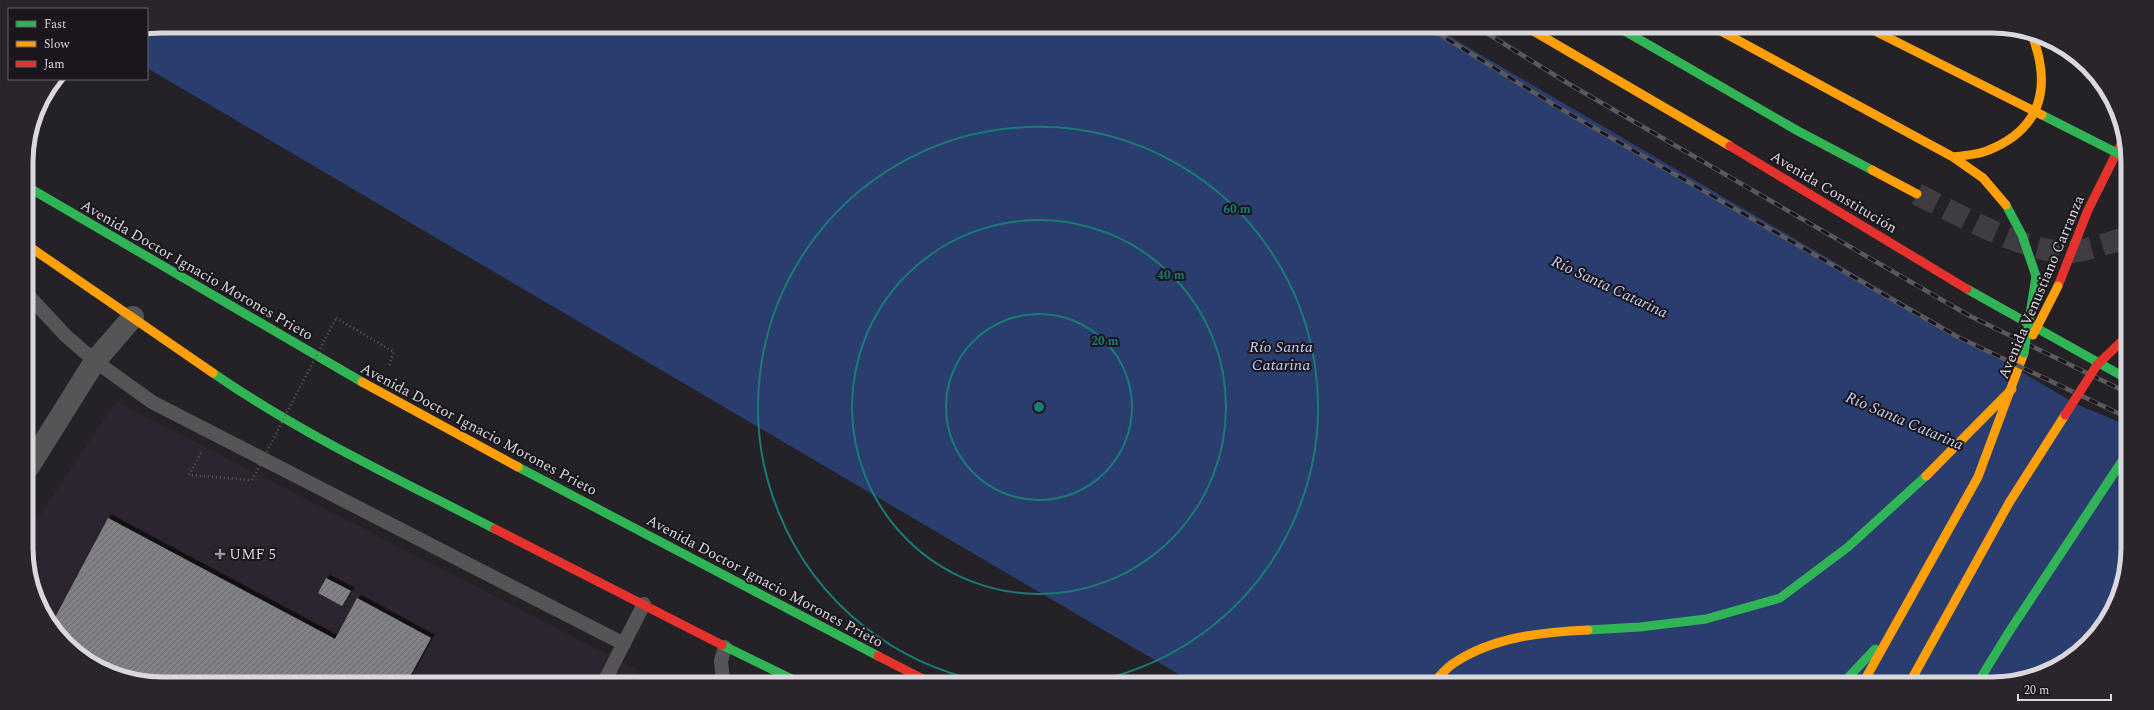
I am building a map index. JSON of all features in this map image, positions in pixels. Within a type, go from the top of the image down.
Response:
[{"type":"main road","name":"Avenida Constitución","points":[[1537,33],[1763,165],[1963,288],[2121,375]]},
{"type":"main road","points":[[1628,33],[1798,131],[1917,194]]},
{"type":"main road","points":[[1725,33],[1953,157],[1983,177],[2006,202],[2024,236],[2036,276],[2024,353]]},
{"type":"main road","points":[[1879,33],[2121,155]]},
{"type":"main road","points":[[1953,157],[1987,151],[2022,132],[2036,111],[2043,89],[2043,69],[2038,48],[2034,40]]},
{"type":"main road","name":"Avenida Venustiano Carranza","points":[[1866,677],[1978,477],[2012,389],[2024,353],[2058,286],[2088,210],[2120,146]]},
{"type":"main road","name":"Avenida Doctor Ignacio Morones Prieto","points":[[33,190],[378,392],[746,588],[919,677]]},
{"type":"main road","points":[[33,249],[237,390],[347,453],[644,604],[725,647],[788,677]]},
{"type":"main road","points":[[1913,677],[2009,503],[2097,365],[2121,342]]},
{"type":"main road","points":[[1439,677],[1453,663],[1487,646],[1536,634],[1640,627],[1706,619],[1780,598],[1848,547],[1916,487],[2012,389]]},
{"type":"main road","points":[[1981,677],[2007,635],[2121,463]]},
{"type":"main road","points":[[1848,677],[1856,667],[1892,633]]},
{"type":"street","points":[[33,460],[95,361],[133,317]]},
{"type":"lane","points":[[33,300],[66,336],[95,361],[152,402],[624,644]]},
{"type":"lane","points":[[607,677],[644,604]]},
{"type":"lane","points":[[722,677],[721,661],[725,647]]},
{"type":"path","points":[[189,475],[252,480],[336,318],[394,352]]},
{"type":"shaded area","name":"UMF 5","points":[[116,401],[640,671],[637,677],[162,677],[128,673],[97,660],[83,650],[65,633],[55,620],[46,605],[35,573],[33,557],[33,526]]},
{"type":"water","name":"Río Santa Catarina","points":[[1444,33],[2076,404],[2121,423],[2121,548],[2120,565],[2114,590],[2108,605],[2099,620],[2077,645],[2049,664],[2026,673],[2001,677],[1183,677],[148,69],[148,34]]},
{"type":"building","points":[[108,518],[335,639],[357,598],[431,638],[410,677],[162,677],[128,673],[97,660],[77,645],[65,633],[54,619]]},
{"type":"building","points":[[326,578],[351,591],[342,606],[318,593]]},
{"type":"tunnel","points":[[1917,194],[1993,231],[2035,247],[2054,251],[2071,252],[2121,239]]},
{"type":"railway","points":[[1437,33],[1556,106],[1956,336],[2121,415]]},
{"type":"railway","points":[[1486,33],[1569,84],[1968,315],[2121,390]]},
{"type":"traffic: fast","points":[[1628,33],[1798,131],[1872,170]]},
{"type":"traffic: fast","points":[[2042,115],[2121,155]]},
{"type":"traffic: fast","points":[[33,190],[362,382]]},
{"type":"traffic: fast","points":[[2006,205],[2022,235],[2036,276]]},
{"type":"traffic: fast","points":[[2024,353],[2036,276]]},
{"type":"traffic: fast","points":[[1967,289],[2121,375]]},
{"type":"traffic: fast","points":[[213,373],[246,395],[351,456],[495,529]]},
{"type":"traffic: fast","points":[[1981,677],[2007,635],[2121,463]]},
{"type":"traffic: fast","points":[[518,467],[878,656]]},
{"type":"traffic: fast","points":[[1588,630],[1640,627],[1706,619],[1780,598],[1848,547],[1926,476]]},
{"type":"traffic: fast","points":[[722,645],[788,677]]},
{"type":"traffic: fast","points":[[1849,677],[1875,649]]},
{"type":"traffic: slow","points":[[1537,33],[1730,146]]},
{"type":"traffic: slow","points":[[1725,33],[1953,157],[1983,178],[2006,205]]},
{"type":"traffic: slow","points":[[1879,33],[2042,115]]},
{"type":"traffic: slow","points":[[1953,157],[1976,154],[1989,150],[2008,140],[2022,129],[2032,116],[2038,102],[2041,86],[2041,69],[2034,40]]},
{"type":"traffic: slow","points":[[1872,170],[1917,194]]},
{"type":"traffic: slow","points":[[33,249],[213,373]]},
{"type":"traffic: slow","points":[[2033,335],[2058,286]]},
{"type":"traffic: slow","points":[[1866,677],[1978,477],[2024,353]]},
{"type":"traffic: slow","points":[[362,382],[518,467]]},
{"type":"traffic: slow","points":[[1926,476],[2012,389]]},
{"type":"traffic: slow","points":[[1913,677],[2009,503],[2065,415]]},
{"type":"traffic: slow","points":[[1439,677],[1451,665],[1469,654],[1485,647],[1536,634],[1588,630]]},
{"type":"traffic: jam","points":[[1730,146],[1967,289]]},
{"type":"traffic: jam","points":[[2058,286],[2088,210],[2120,146]]},
{"type":"traffic: jam","points":[[2065,415],[2097,365],[2121,342]]},
{"type":"traffic: jam","points":[[495,529],[722,645]]},
{"type":"traffic: jam","points":[[878,656],[919,677]]},
{"type":"place","name":"UMF 5","points":[[220,554]]}]
